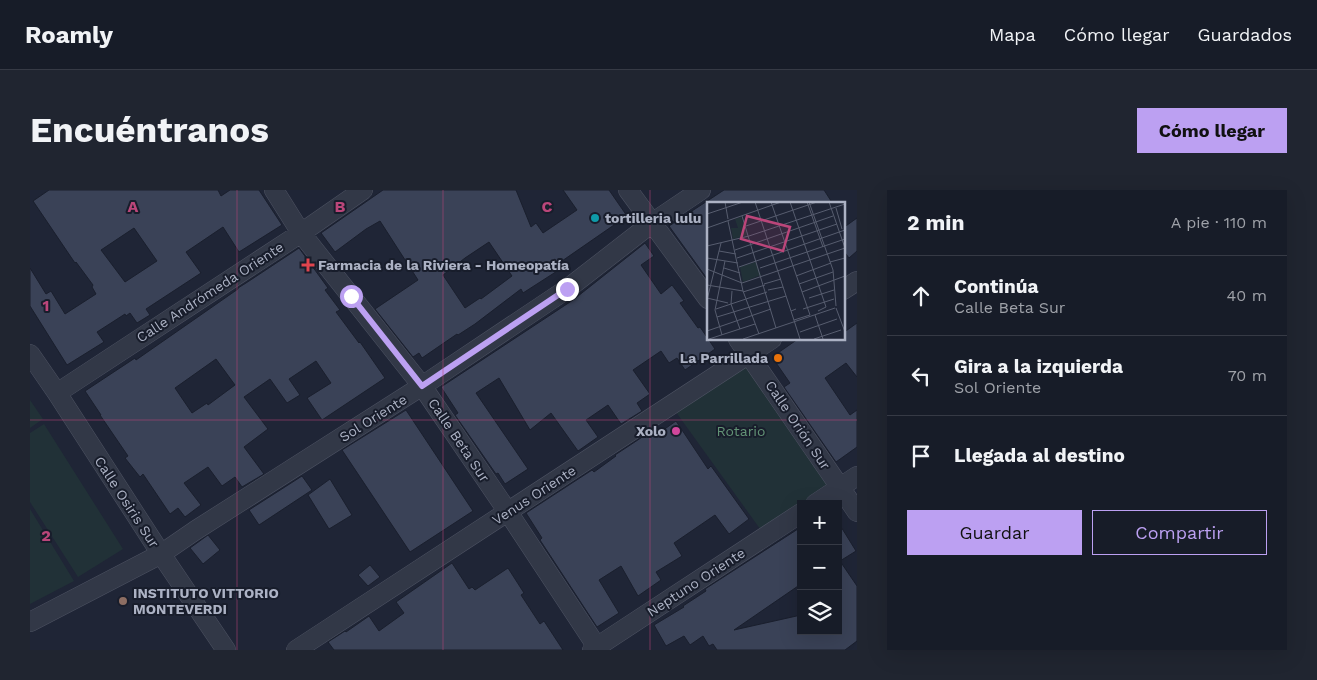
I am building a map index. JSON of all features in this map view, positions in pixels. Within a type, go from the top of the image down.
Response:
[{"type":"street","name":"Calle Beta Sur","points":[[274,190],[301,233],[422,386],[508,512],[596,649]]},
{"type":"street","name":"Calle Andrómeda Oriente","points":[[57,393],[301,233],[363,190]]},
{"type":"street","points":[[628,190],[707,298]]},
{"type":"street","name":"Sol Oriente","points":[[30,622],[161,554],[422,386],[567,289],[652,223],[701,190]]},
{"type":"street","points":[[844,289],[857,281]]},
{"type":"street","name":"Calle Orión Sur","points":[[739,340],[857,512]]},
{"type":"street","name":"Venus Oriente","points":[[296,650],[771,340]]},
{"type":"street","name":"Calle Osiris Sur","points":[[30,354],[226,650]]},
{"type":"street","points":[[822,500],[857,476]]},
{"type":"street","name":"Neptuno Oriente","points":[[596,649],[797,516]]},
{"type":"green space","name":"Rotario","points":[[744,363],[833,486],[813,500],[797,500],[797,507],[763,533],[673,408]]},
{"type":"green space","points":[[30,400],[43,419],[30,428]]},
{"type":"green space","points":[[44,424],[123,549],[78,577],[30,502],[30,433]]},
{"type":"green space","points":[[30,509],[74,581],[30,604]]},
{"type":"building","points":[[49,190],[218,190],[221,196],[230,190],[259,190],[282,225],[239,252],[223,227],[186,252],[201,273],[146,309],[150,315],[137,323],[130,313],[126,316],[125,314],[97,332],[104,342],[67,365],[30,306],[30,268],[46,294],[51,291],[65,314],[96,294],[92,287],[93,285],[75,263],[33,201]],"holes":[[[134,228],[157,261],[125,282],[101,250]]]},
{"type":"building","points":[[383,190],[516,190],[531,227],[536,223],[543,233],[577,210],[563,190],[609,190],[627,216],[562,261],[565,266],[523,293],[521,289],[475,324],[422,358],[419,353],[413,357],[375,309],[418,280],[380,221],[335,252],[321,233]],"holes":[[[489,242],[512,276],[481,299],[465,308],[443,275]]]},
{"type":"building","points":[[724,190],[824,190],[832,202],[707,202],[707,279],[669,226]]},
{"type":"building","points":[[857,218],[857,251],[849,258],[844,251],[844,227]]},
{"type":"building","points":[[645,243],[654,256],[641,265],[661,294],[672,285],[684,301],[680,303],[715,349],[685,370],[677,358],[669,363],[661,351],[633,370],[650,394],[637,403],[642,411],[621,424],[608,405],[586,420],[598,437],[578,451],[551,413],[530,430],[499,378],[476,393],[528,469],[505,484],[455,415],[458,413],[441,387],[573,300]]},
{"type":"building","points":[[299,248],[328,288],[325,290],[340,310],[336,312],[385,378],[322,420],[307,398],[331,383],[316,361],[289,379],[300,395],[287,403],[270,379],[244,397],[268,429],[244,447],[264,474],[242,487],[235,477],[222,486],[208,467],[184,483],[201,505],[185,517],[178,508],[170,514],[143,474],[140,477],[125,458],[128,456],[85,391],[135,358],[136,360],[238,288]],"holes":[[[216,359],[235,385],[208,405],[207,403],[192,413],[175,388]]]},
{"type":"building","points":[[857,323],[857,377],[846,363],[825,378],[850,415],[857,410],[857,447],[836,462],[784,387],[790,383],[772,357],[797,340],[844,340],[844,332]]},
{"type":"building","points":[[406,410],[473,511],[410,552],[342,450]]},
{"type":"building","points":[[676,421],[708,469],[711,466],[749,519],[729,534],[715,515],[674,543],[682,556],[656,572],[661,580],[638,596],[621,566],[599,580],[619,613],[597,627],[540,540],[542,538],[526,513],[592,470],[594,472],[615,455],[656,428],[659,433]]},
{"type":"building","points":[[302,476],[312,490],[259,525],[249,510]]},
{"type":"building","points":[[330,479],[352,515],[329,529],[308,495]]},
{"type":"building","points":[[842,528],[856,551],[842,560]]},
{"type":"building","points":[[797,530],[797,587],[734,630],[797,616],[797,635],[842,635],[842,564],[857,586],[857,641],[845,650],[717,650],[713,644],[709,646],[703,636],[690,645],[684,636],[666,646],[654,625],[684,607],[706,591],[705,589]]},
{"type":"building","points":[[208,535],[220,550],[203,564],[190,548]]},
{"type":"building","points":[[452,563],[469,589],[472,587],[475,590],[508,568],[524,593],[521,595],[540,624],[544,621],[563,650],[334,650],[328,642],[369,616],[379,631],[404,613],[396,602]]},
{"type":"building","points":[[370,565],[380,577],[368,586],[358,575]]},
{"type":"place","name":"tortilleria lulu","points":[[595,218]]},
{"type":"place","name":"Farmacia de la Riviera - Homeopatía","points":[[308,265]]},
{"type":"place","name":"La Parrillada","points":[[778,358]]},
{"type":"place","name":"Xolo","points":[[676,431]]},
{"type":"place","name":"INSTITUTO VITTORIO MONTEVERDI","points":[[123,601]]},
{"type":"route","points":[[351,296],[422,386],[567,289]]}]
